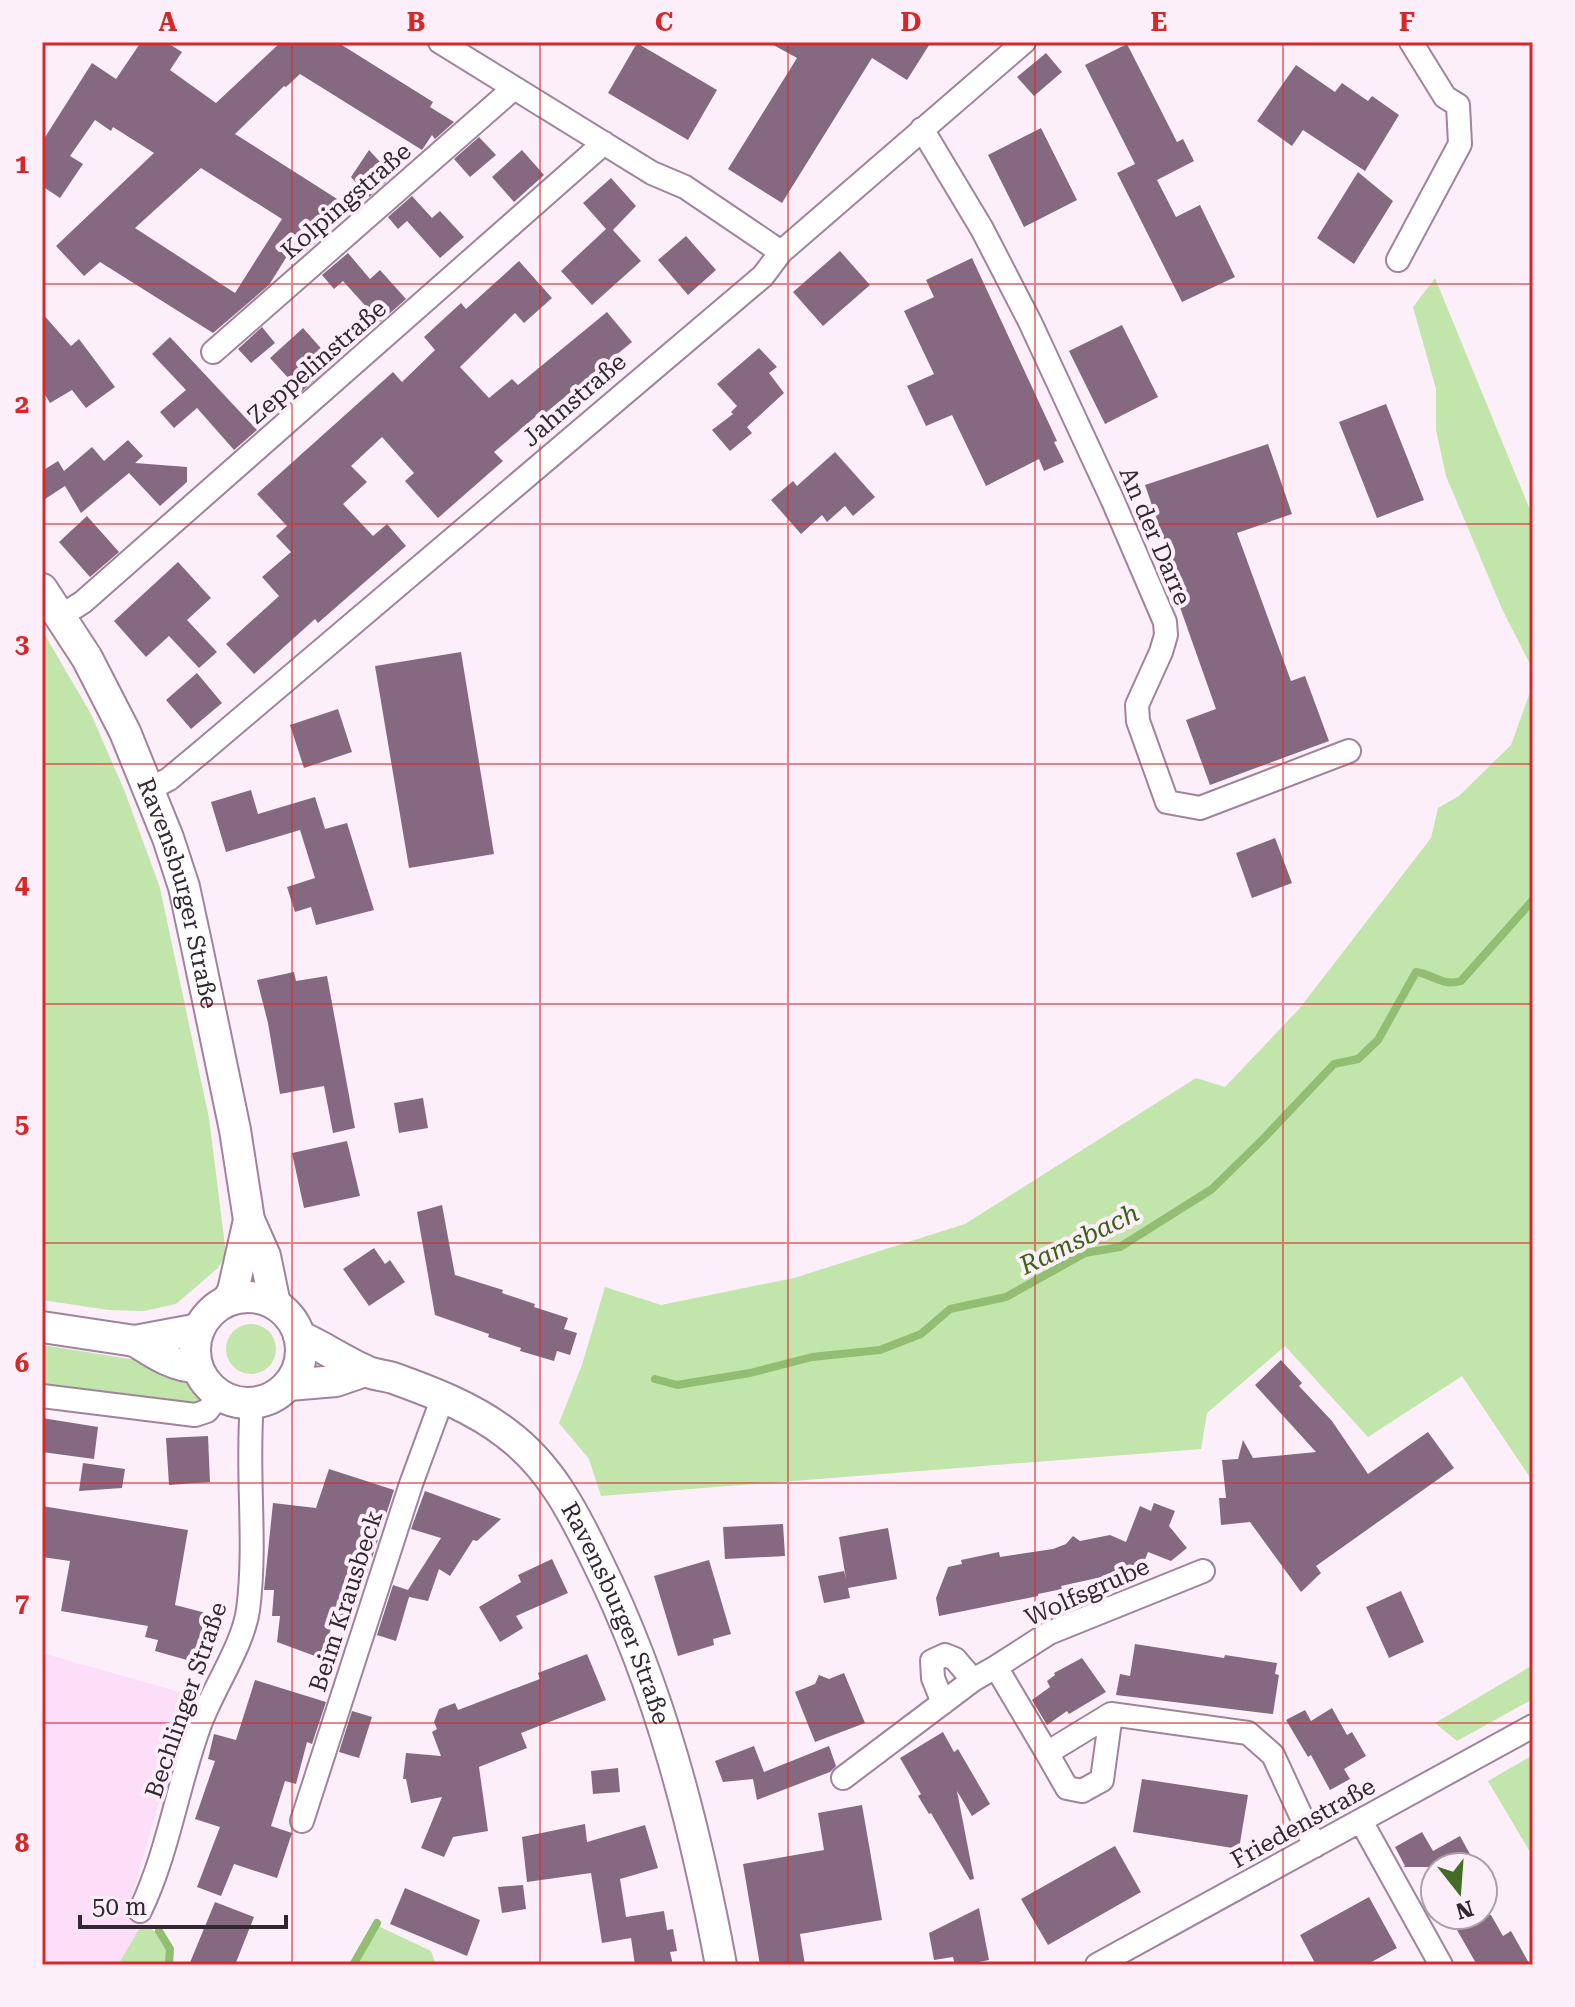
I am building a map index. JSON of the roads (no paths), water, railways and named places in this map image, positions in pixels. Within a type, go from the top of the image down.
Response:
[{"type":"main road","name":"Ravensburger Straße","points":[[42,589],[100,683],[150,789],[184,887],[235,1130],[249,1220],[265,1256],[275,1304],[294,1324],[299,1336],[365,1371],[443,1397],[483,1417],[508,1434],[548,1474],[564,1498],[614,1595],[636,1647],[671,1748],[703,1869],[721,1965]]},
{"type":"main road","name":"Ravensburger Straße","points":[[199,1329],[233,1291],[249,1220]]},
{"type":"main road","points":[[228,1300],[253,1297],[275,1304]]},
{"type":"main road","points":[[42,1327],[135,1341],[199,1329],[194,1349],[197,1367],[206,1384],[219,1396],[233,1402],[252,1403],[270,1399],[289,1385],[301,1359],[299,1336]]},
{"type":"main road","points":[[135,1341],[162,1358],[197,1367]]},
{"type":"main road","points":[[289,1385],[336,1381],[365,1371]]},
{"type":"street","points":[[440,42],[652,173],[685,187],[781,252]]},
{"type":"street","name":"Jahnstraße","points":[[150,789],[169,779],[205,749],[763,276],[781,252],[1024,42]]},
{"type":"street","points":[[1398,260],[1460,144],[1458,105],[1445,97],[1411,42]]},
{"type":"street","name":"Kolpingstraße","points":[[213,352],[514,88]]},
{"type":"street","name":"An der Darre","points":[[922,129],[982,229],[1030,322],[1165,622],[1166,635],[1161,652],[1137,705],[1138,721],[1167,802],[1200,808],[1349,751]]},
{"type":"street","name":"Zeppelinstraße","points":[[61,616],[95,592],[604,143]]},
{"type":"street","points":[[42,1396],[195,1415],[207,1411],[219,1396]]},
{"type":"street","name":"Beim Krausbeck","points":[[302,1821],[421,1455],[443,1397]]},
{"type":"street","name":"Bechlinger Straße","points":[[140,1911],[157,1876],[199,1727],[242,1634],[248,1612],[252,1562],[252,1403]]},
{"type":"street","name":"Wolfsgrube","points":[[843,1778],[973,1680],[1049,1633],[1203,1571]]},
{"type":"street","points":[[943,1703],[933,1678],[932,1661],[945,1655],[955,1659],[973,1680]]},
{"type":"street","points":[[996,1667],[1067,1788],[1082,1791],[1102,1780],[1111,1714]]},
{"type":"street","points":[[1047,1753],[1111,1714],[1248,1733],[1273,1755],[1315,1846]]},
{"type":"street","name":"Friedenstraße","points":[[1097,1965],[1533,1726]]},
{"type":"street","points":[[1361,1821],[1441,1965]]},
{"type":"waterway","name":"Ramsbach","points":[[655,1379],[677,1385],[750,1373],[812,1357],[880,1350],[921,1334],[950,1309],[1006,1297],[1085,1253],[1120,1247],[1212,1189],[1334,1064],[1358,1059],[1378,1040],[1416,972],[1443,981],[1461,981],[1533,900]]},
{"type":"waterway","name":"Ramsbach","points":[[353,1965],[377,1923]]},
{"type":"waterway","name":"Ramsbach","points":[[159,1931],[170,1949],[169,1965]]}]
